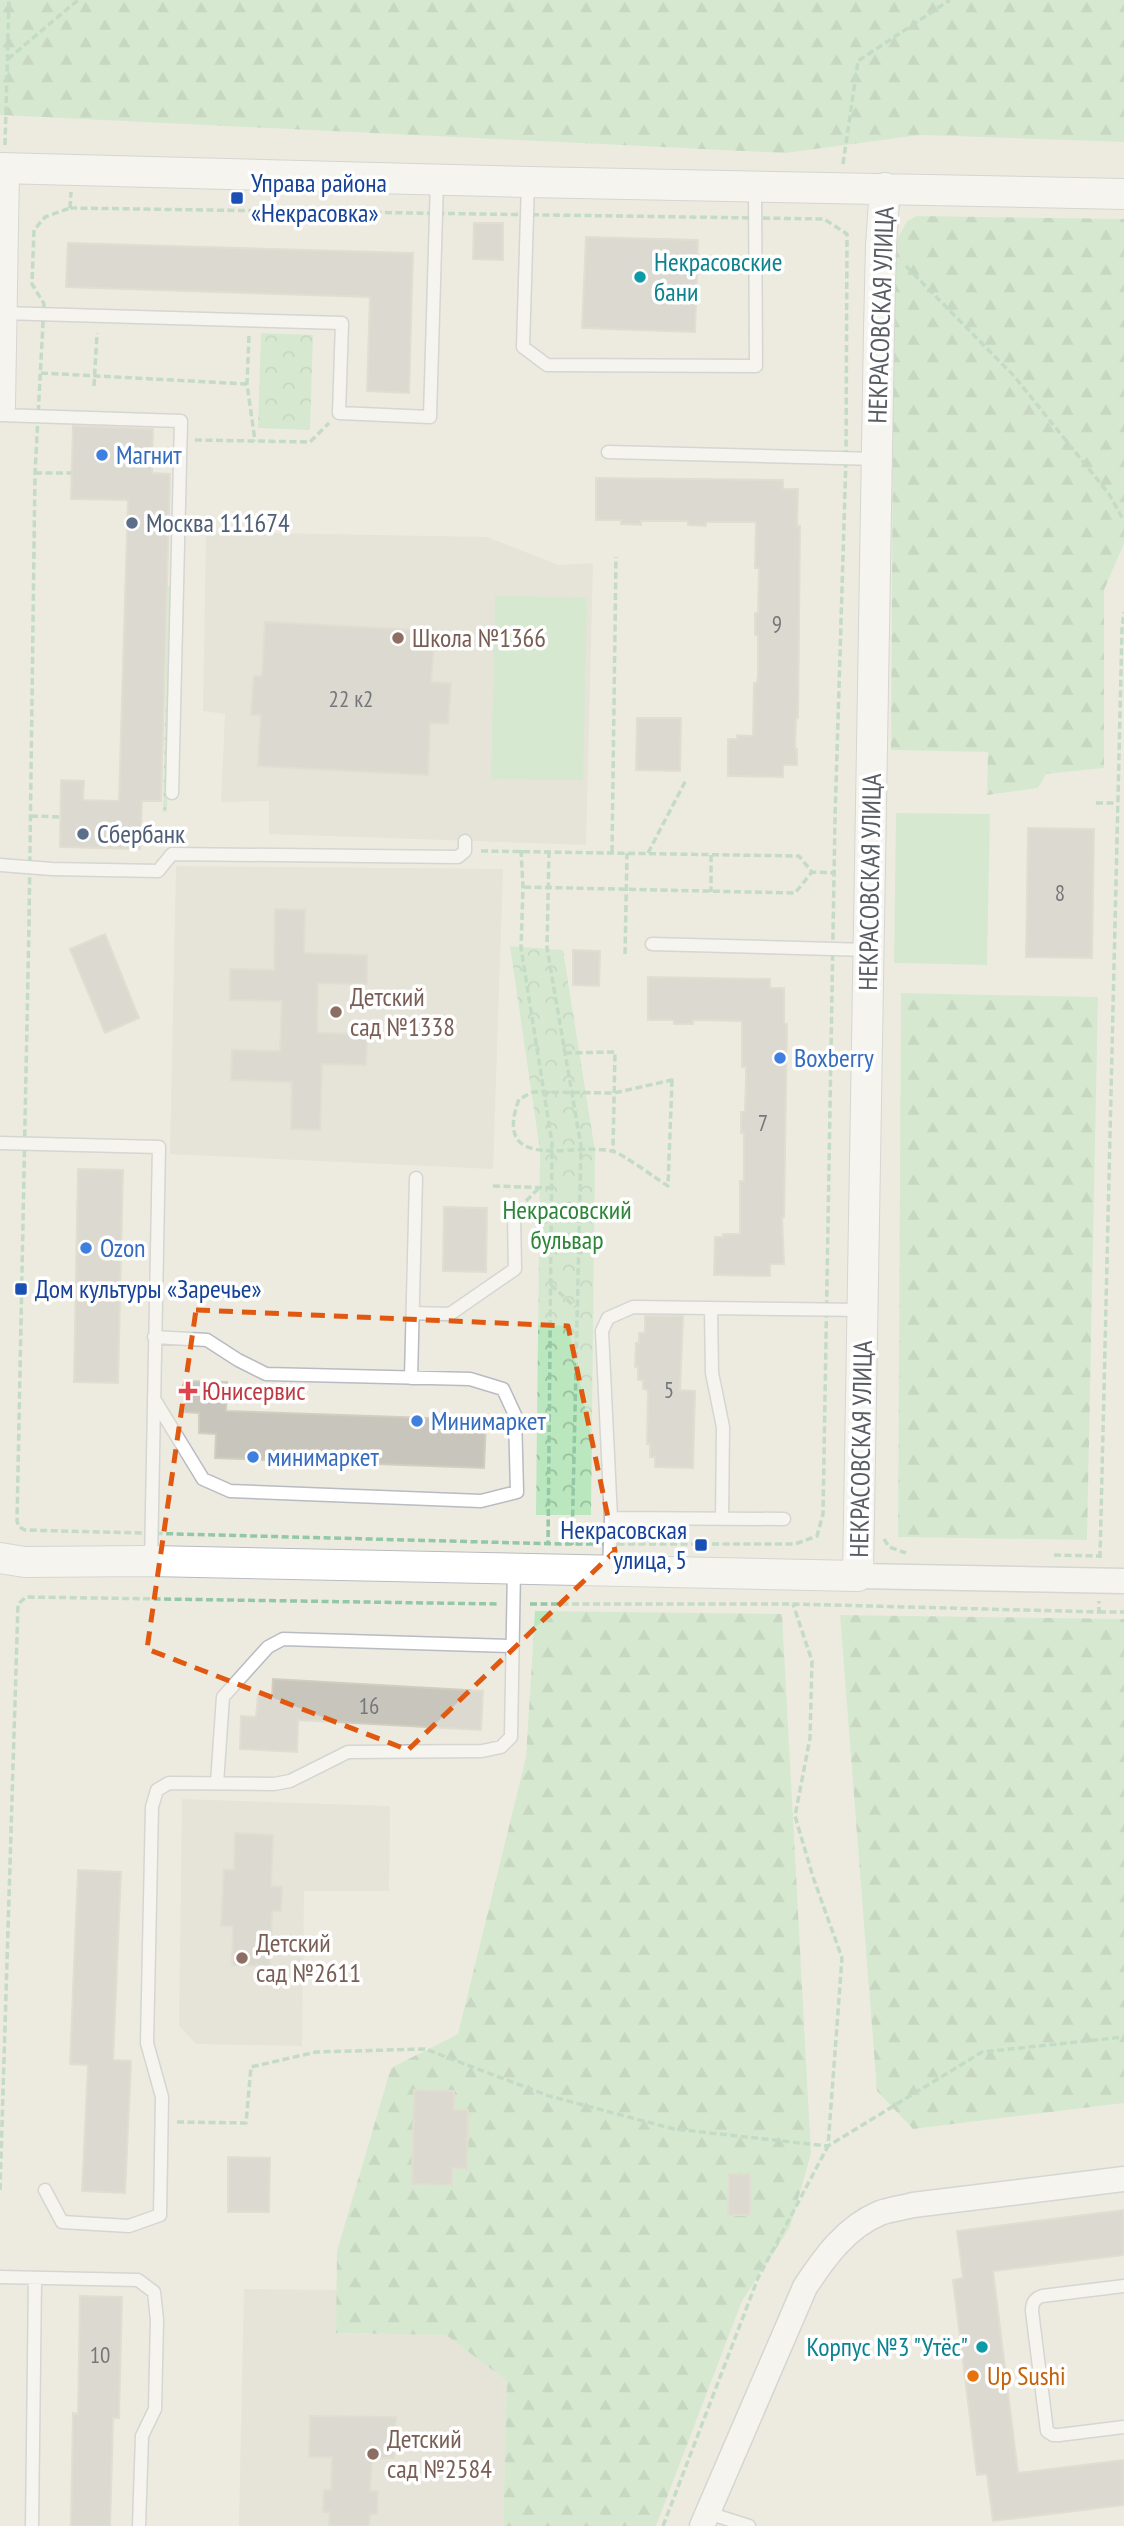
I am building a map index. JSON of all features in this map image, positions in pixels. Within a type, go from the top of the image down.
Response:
[{"type":"street","points":[[0,407],[2,168],[1124,194]]},
{"type":"street","name":"НЕКРАСОВСКАЯ УЛИЦА","points":[[858,1576],[881,244],[885,188]]},
{"type":"street","points":[[0,1558],[25,1562],[151,1547],[514,1568],[610,1557],[858,1576],[1124,1581]]},
{"type":"street","points":[[705,2519],[805,2287],[820,2263],[845,2234],[879,2214],[913,2205],[1124,2179]]},
{"type":"lane","points":[[2,313],[342,323],[339,413],[430,417],[437,180]]},
{"type":"lane","points":[[528,182],[523,347],[547,365],[756,366],[755,187]]},
{"type":"lane","points":[[0,415],[181,421],[172,793]]},
{"type":"lane","points":[[608,452],[877,459]]},
{"type":"lane","points":[[0,865],[158,871],[172,854],[458,857],[465,846]]},
{"type":"lane","points":[[652,944],[869,950]]},
{"type":"lane","points":[[0,1143],[159,1147],[151,1547]]},
{"type":"lane","points":[[411,1378],[416,1178]]},
{"type":"lane","points":[[413,1313],[450,1314],[515,1269],[514,1217]]},
{"type":"lane","points":[[610,1557],[611,1518],[602,1331],[608,1318],[633,1307],[863,1310]]},
{"type":"lane","points":[[711,1308],[712,1374],[723,1427],[722,1519]]},
{"type":"lane","points":[[154,1337],[207,1340],[266,1374],[470,1379],[503,1389],[515,1415],[517,1492],[481,1501],[230,1491],[203,1479],[154,1399]]},
{"type":"lane","points":[[611,1518],[784,1519]]},
{"type":"lane","points":[[45,2190],[62,2222],[129,2226],[160,2215],[162,2096],[147,2043],[152,1807],[158,1790],[169,1783],[274,1784],[290,1781],[348,1752],[482,1751],[501,1747],[511,1737],[514,1568]]},
{"type":"lane","points":[[217,1783],[223,1697],[268,1647],[283,1639],[513,1646]]},
{"type":"lane","points":[[0,2277],[138,2280],[154,2292],[157,2320],[155,2409],[142,2436],[139,2526]]},
{"type":"lane","points":[[32,2526],[35,2278]]},
{"type":"lane","points":[[1124,2286],[1042,2296],[1032,2304],[1047,2431],[1059,2435],[1124,2427]]},
{"type":"lane","points":[[705,2519],[749,2526]]},
{"type":"path","points":[[2,168],[9,0]]},
{"type":"path","points":[[8,59],[78,0]]},
{"type":"path","points":[[843,164],[858,61],[950,0]]},
{"type":"path","points":[[34,230],[44,217]]},
{"type":"path","points":[[19,1527],[151,1547],[548,1544],[572,1545],[610,1557],[795,1544],[817,1536],[823,1514],[835,818],[846,457],[847,233]]},
{"type":"path","points":[[904,263],[1014,376],[1109,494],[1124,521]]},
{"type":"path","points":[[94,386],[97,316]]},
{"type":"path","points":[[250,320],[247,384],[255,441]]},
{"type":"path","points":[[41,373],[247,384]]},
{"type":"path","points":[[181,439],[310,442],[339,413]]},
{"type":"path","points":[[35,473],[71,473]]},
{"type":"path","points":[[612,852],[616,557]]},
{"type":"path","points":[[1099,1612],[1124,612]]},
{"type":"path","points":[[648,853],[686,780]]},
{"type":"path","points":[[1096,803],[1118,803]]},
{"type":"path","points":[[31,816],[61,817]]},
{"type":"path","points":[[465,846],[549,851],[799,856],[812,872],[836,873]]},
{"type":"path","points":[[521,850],[521,948],[552,1152],[548,1544]]},
{"type":"path","points":[[549,851],[547,948],[581,1151],[572,1545]]},
{"type":"path","points":[[625,954],[627,853]]},
{"type":"path","points":[[711,855],[711,892]]},
{"type":"path","points":[[523,887],[796,893],[812,872]]},
{"type":"path","points":[[565,1053],[615,1052],[613,1152]]},
{"type":"path","points":[[672,1080],[668,1186],[613,1152],[532,1150],[515,1137],[512,1119],[519,1099],[533,1092],[544,1093],[614,1093],[672,1080]]},
{"type":"path","points":[[493,1185],[552,1188]]},
{"type":"path","points":[[526,1200],[540,1188]]},
{"type":"path","points":[[551,1285],[576,1308]]},
{"type":"path","points":[[881,1534],[889,1547],[910,1554]]},
{"type":"path","points":[[1046,1555],[1100,1556]]},
{"type":"path","points":[[0,2190],[18,1604],[26,1597],[514,1604],[793,1604],[1124,1612]]},
{"type":"path","points":[[663,2526],[758,2278],[828,2146],[842,1958],[795,1816],[810,1738],[812,1661],[793,1604]]},
{"type":"path","points":[[162,2122],[246,2123],[251,2067],[316,2052],[425,2049],[549,2096],[674,2129],[828,2146],[982,2052],[1124,2036]]},
{"type":"highlighted area","points":[[196,1310],[568,1326],[615,1551],[408,1750],[147,1649]]},
{"type":"shaded area","name":"Школа №1366","points":[[206,532],[487,537],[559,565],[593,563],[586,845],[269,834],[269,801],[221,802],[225,714],[203,711]]},
{"type":"shaded area","name":"Детский сад №1338","points":[[176,866],[503,869],[493,1169],[170,1154]]},
{"type":"shaded area","name":"Детский сад №2611","points":[[182,1799],[390,1806],[389,1891],[304,1891],[302,2046],[196,2044],[179,2026]]},
{"type":"shaded area","name":"Детский сад №2584","points":[[244,2289],[337,2290],[336,2333],[446,2335],[507,2381],[503,2526],[239,2526]]},
{"type":"green space","points":[[0,0],[1124,0],[1124,142],[920,135],[785,153],[0,115]]},
{"type":"green space","points":[[917,216],[1124,219],[1124,543],[1104,590],[1104,768],[1046,774],[1038,788],[987,795],[988,752],[891,750],[894,245],[907,221]]},
{"type":"green space","points":[[261,333],[313,335],[310,430],[258,428]]},
{"type":"green space","points":[[168,586],[173,586],[167,812],[163,812]]},
{"type":"green space","points":[[495,596],[587,597],[583,780],[491,779]]},
{"type":"green space","points":[[896,813],[990,814],[987,965],[894,963]]},
{"type":"green space","name":"Некрасовский бульвар","points":[[510,946],[563,950],[595,1151],[591,1515],[536,1515],[540,1151]]},
{"type":"green space","points":[[901,993],[1098,997],[1087,1540],[898,1537]]},
{"type":"green space","points":[[535,1611],[782,1614],[811,2154],[790,2227],[742,2301],[656,2526],[503,2526],[507,2381],[446,2335],[336,2333],[337,2251],[391,2068],[458,2034],[526,1757]]},
{"type":"green space","points":[[840,1615],[1124,1619],[1124,2103],[913,2129],[877,2091]]},
{"type":"building","points":[[474,223],[503,223],[503,260],[473,259]]},
{"type":"building","name":"Некрасовские бани","points":[[586,237],[698,240],[695,332],[582,328]]},
{"type":"building","points":[[68,243],[413,253],[409,393],[367,391],[370,297],[66,287]]},
{"type":"building","points":[[73,426],[153,429],[152,473],[170,474],[161,801],[142,801],[140,849],[60,847],[61,780],[84,781],[83,800],[119,801],[128,500],[71,499]]},
{"type":"building","points":[[596,478],[783,480],[783,489],[798,489],[797,526],[800,526],[798,718],[795,749],[797,765],[783,765],[783,777],[728,776],[728,739],[737,739],[737,735],[753,736],[754,683],[757,683],[758,674],[758,635],[755,635],[759,568],[755,568],[756,522],[706,522],[706,526],[688,525],[688,521],[641,521],[641,525],[621,524],[621,520],[596,520]]},
{"type":"building","points":[[265,622],[435,631],[431,682],[451,683],[448,724],[430,723],[428,775],[258,766],[261,715],[251,715],[254,676],[262,676]]},
{"type":"building","points":[[637,718],[681,718],[680,771],[636,770]]},
{"type":"building","points":[[1028,828],[1094,829],[1092,958],[1026,957]]},
{"type":"building","points":[[275,909],[305,910],[304,953],[367,955],[367,984],[318,983],[317,1033],[367,1034],[366,1065],[322,1064],[320,1130],[291,1129],[292,1082],[231,1080],[232,1050],[280,1051],[282,1001],[230,1000],[230,969],[274,970]]},
{"type":"building","points":[[105,934],[139,1018],[105,1033],[70,949]]},
{"type":"building","points":[[573,950],[600,951],[599,986],[573,985]]},
{"type":"building","points":[[648,977],[770,979],[770,988],[784,988],[784,1024],[787,1024],[782,1217],[784,1264],[770,1264],[770,1276],[714,1275],[715,1237],[740,1234],[740,1181],[744,1181],[741,1112],[745,1112],[746,1077],[746,1067],[742,1067],[742,1021],[693,1020],[693,1024],[674,1024],[674,1020],[648,1020]]},
{"type":"building","points":[[78,1169],[123,1170],[118,1383],[74,1382]]},
{"type":"building","points":[[444,1207],[487,1208],[486,1272],[443,1271]]},
{"type":"building","points":[[645,1316],[683,1316],[680,1390],[695,1391],[693,1468],[655,1467],[655,1457],[650,1457],[650,1444],[647,1444],[648,1390],[643,1389],[643,1380],[638,1380],[638,1367],[635,1367],[636,1343],[639,1343],[639,1333],[645,1333]]},
{"type":"building","points":[[185,1381],[227,1382],[226,1411],[486,1420],[484,1468],[215,1458],[216,1434],[199,1433],[199,1413],[184,1412]]},
{"type":"building","points":[[273,1679],[483,1691],[481,1730],[298,1720],[297,1752],[240,1749],[241,1716],[256,1717],[258,1696],[272,1697]]},
{"type":"building","points":[[235,1833],[273,1835],[271,1886],[282,1887],[281,1911],[272,1911],[270,1966],[232,1965],[233,1926],[221,1926],[224,1869],[234,1870]]},
{"type":"building","points":[[78,1870],[121,1872],[113,2060],[131,2061],[125,2193],[82,2191],[88,2065],[70,2064]]},
{"type":"building","points":[[414,2090],[454,2091],[454,2110],[468,2110],[467,2169],[452,2168],[452,2185],[412,2184]]},
{"type":"building","points":[[228,2157],[270,2158],[269,2212],[228,2212]]},
{"type":"building","points":[[729,2174],[750,2174],[750,2215],[728,2215]]},
{"type":"building","name":"Корпус №3 \"Утёс\"","points":[[1124,2210],[1124,2255],[993,2271],[1018,2473],[1124,2460],[1124,2505],[993,2521],[987,2474],[977,2475],[953,2280],[963,2278],[957,2231]]},
{"type":"building","points":[[80,2296],[122,2297],[119,2418],[113,2418],[110,2526],[71,2526],[73,2413],[78,2414]]},
{"type":"building","points":[[310,2416],[396,2417],[394,2458],[372,2458],[370,2491],[378,2491],[377,2514],[370,2514],[369,2526],[329,2526],[330,2512],[323,2512],[324,2490],[331,2490],[332,2457],[309,2457]]},
{"type":"place","name":"Управа района «Некрасовка»","points":[[237,198]]},
{"type":"place","name":"Некрасовские бани","points":[[640,277]]},
{"type":"place","name":"Магнит","points":[[102,455]]},
{"type":"place","name":"Москва 111674","points":[[132,523]]},
{"type":"place","name":"Школа №1366","points":[[398,638]]},
{"type":"place","name":"Сбербанк","points":[[83,834]]},
{"type":"place","name":"Детский сад №1338","points":[[336,1012]]},
{"type":"place","name":"Boxberry","points":[[780,1058]]},
{"type":"place","name":"Ozon","points":[[86,1248]]},
{"type":"place","name":"Дом культуры «Заречье»","points":[[21,1289]]},
{"type":"place","name":"Юнисервис","points":[[188,1391]]},
{"type":"place","name":"Минимаркет","points":[[417,1421]]},
{"type":"place","name":"минимаркет","points":[[253,1457]]},
{"type":"place","name":"Некрасовская улица, 5","points":[[701,1545]]},
{"type":"place","name":"Детский сад №2611","points":[[242,1958]]},
{"type":"place","name":"Корпус №3 \"Утёс\"","points":[[982,2347]]},
{"type":"place","name":"Up Sushi","points":[[973,2376]]},
{"type":"place","name":"Детский сад №2584","points":[[373,2454]]}]
